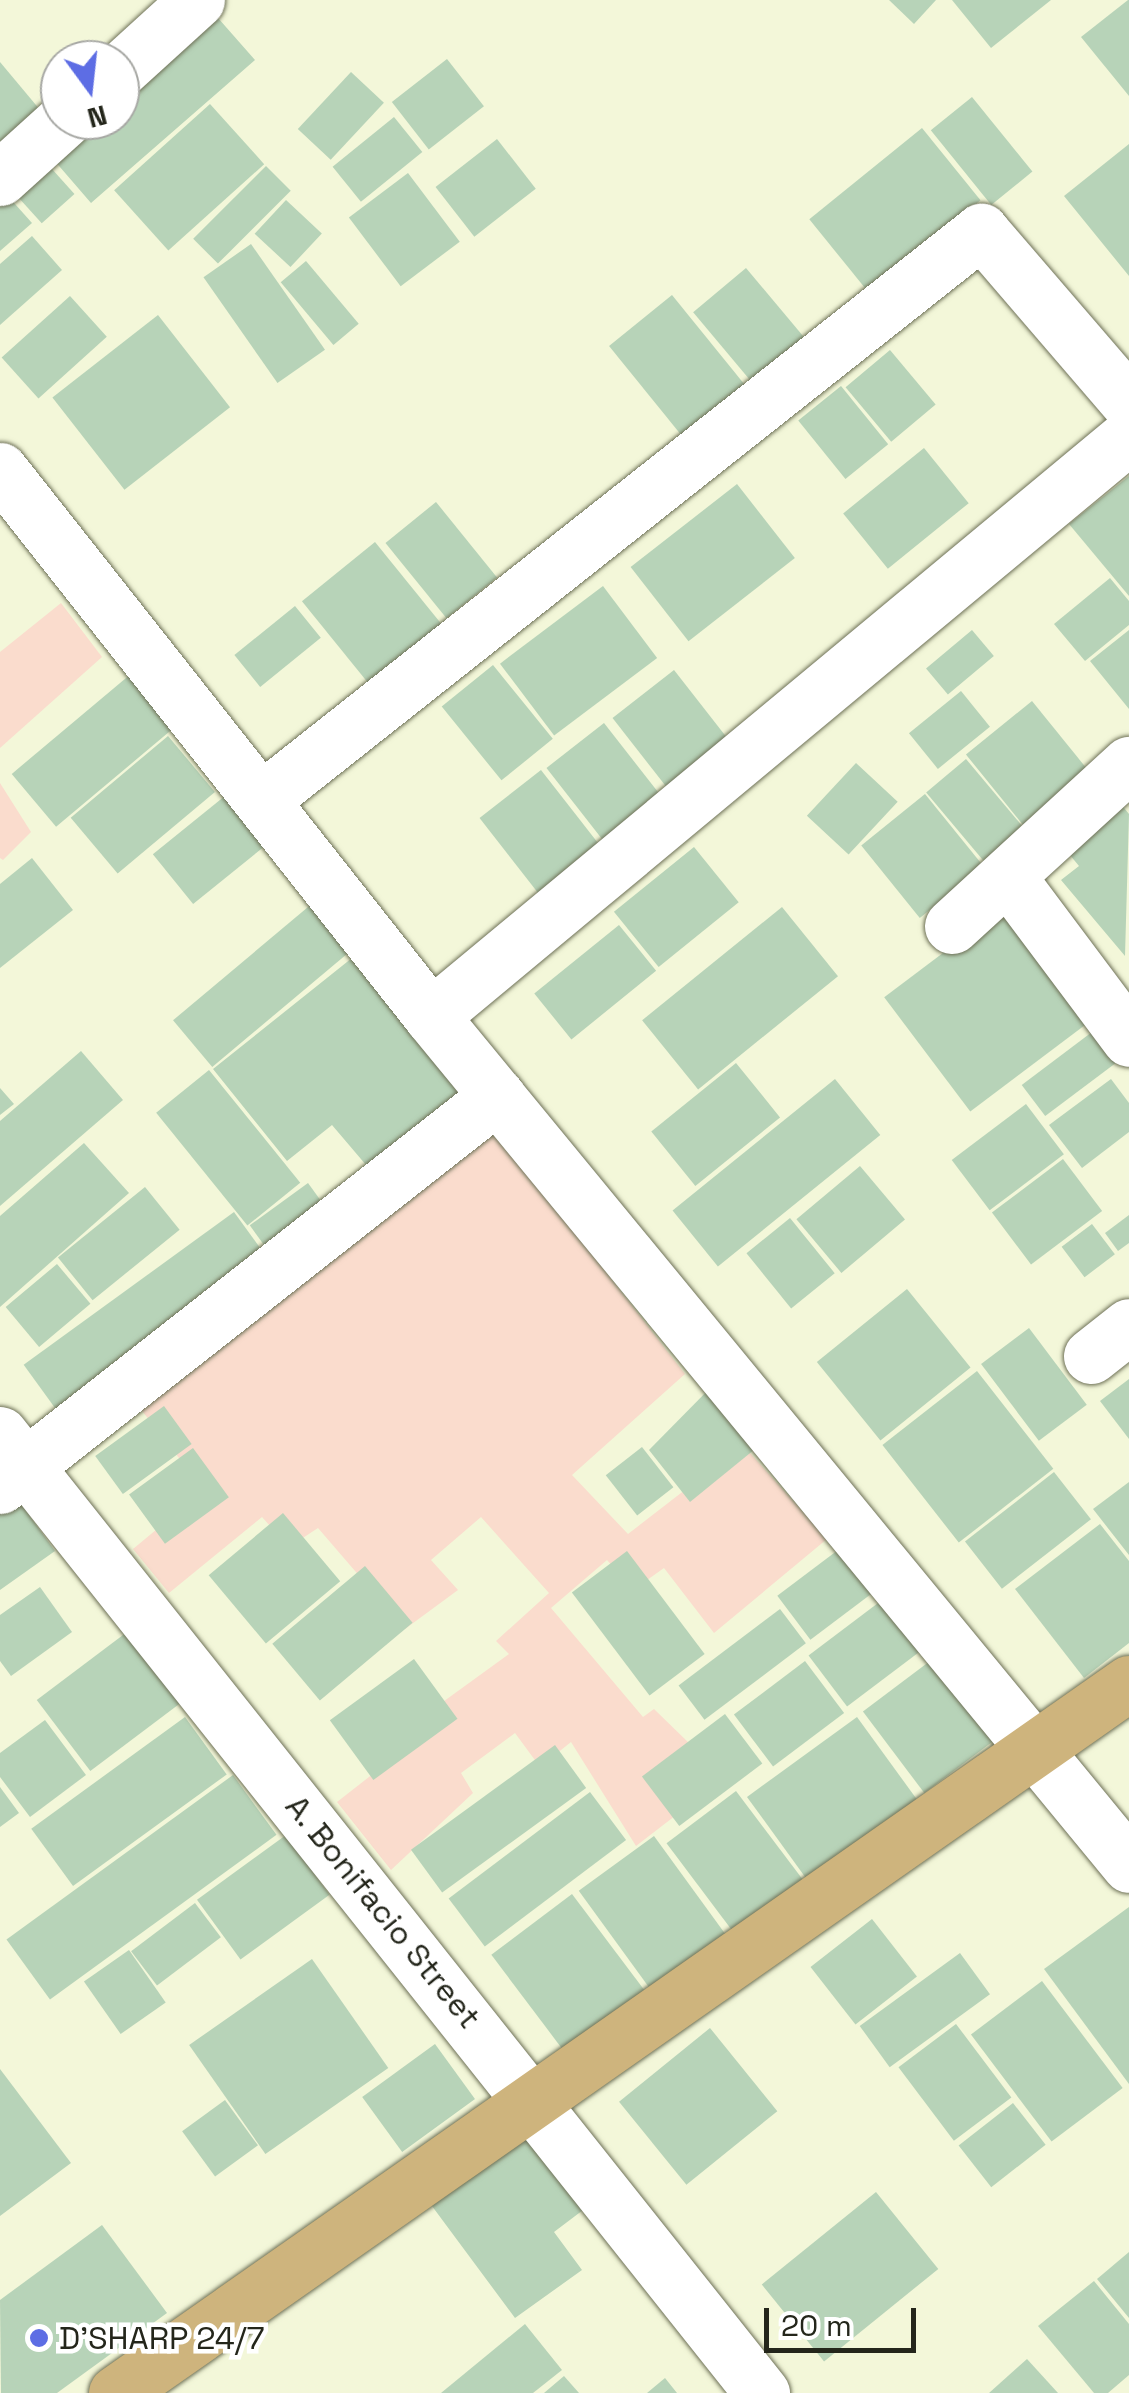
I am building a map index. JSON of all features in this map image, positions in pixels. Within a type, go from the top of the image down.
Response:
[{"type":"main road","points":[[116,2393],[1129,1683]]},
{"type":"street","points":[[140,52],[197,0]]},
{"type":"street","points":[[0,178],[42,140]]},
{"type":"street","points":[[261,800],[981,231],[1129,403]]},
{"type":"street","points":[[430,1016],[1129,436]]},
{"type":"street","points":[[0,470],[430,1016],[1129,1865]]},
{"type":"street","points":[[952,926],[1129,764]]},
{"type":"street","points":[[1008,877],[1129,1039]]},
{"type":"street","points":[[9,1462],[497,1096]]},
{"type":"street","name":"A. Bonifacio Street","points":[[9,1462],[535,2101],[762,2393]]},
{"type":"shaded area","points":[[61,603],[102,657],[0,748],[0,652]]},
{"type":"shaded area","points":[[0,783],[31,832],[3,860],[0,858]]},
{"type":"shaded area","points":[[490,1123],[685,1374],[572,1475],[628,1534],[743,1445],[827,1539],[714,1633],[664,1568],[633,1590],[607,1560],[551,1608],[643,1717],[654,1709],[691,1745],[684,1809],[636,1846],[571,1742],[540,1767],[515,1733],[461,1773],[473,1793],[391,1870],[337,1802],[438,1723],[429,1712],[509,1654],[496,1641],[549,1593],[481,1517],[431,1560],[458,1590],[405,1629],[318,1528],[289,1547],[262,1517],[169,1593],[133,1549],[204,1490],[132,1398]]},
{"type":"building","points":[[889,0],[936,0],[914,24]]},
{"type":"building","points":[[952,0],[1051,0],[991,48]]},
{"type":"building","points":[[1129,0],[1129,96],[1081,37]]},
{"type":"building","points":[[211,10],[255,60],[91,203],[47,152],[61,140],[140,140],[140,71]]},
{"type":"building","points":[[447,59],[484,106],[429,149],[392,102]]},
{"type":"building","points":[[0,62],[40,110],[40,132],[0,165]]},
{"type":"building","points":[[351,72],[384,103],[331,160],[298,129]]},
{"type":"building","points":[[972,97],[1032,172],[991,205],[931,130]]},
{"type":"building","points":[[210,104],[264,164],[168,251],[114,190]]},
{"type":"building","points":[[394,117],[422,152],[361,202],[333,167]]},
{"type":"building","points":[[922,128],[981,200],[868,292],[809,219]]},
{"type":"building","points":[[497,139],[536,189],[474,237],[436,187]]},
{"type":"building","points":[[1129,144],[1129,276],[1064,196]]},
{"type":"building","points":[[43,159],[74,194],[42,223],[10,188]]},
{"type":"building","points":[[266,166],[291,191],[218,264],[193,239]]},
{"type":"building","points":[[408,173],[460,242],[401,286],[349,218]]},
{"type":"building","points":[[7,195],[32,223],[0,251],[0,201]]},
{"type":"building","points":[[286,200],[322,233],[290,267],[255,234]]},
{"type":"building","points":[[32,236],[62,270],[0,325],[0,264]]},
{"type":"building","points":[[251,244],[325,350],[277,383],[203,277]]},
{"type":"building","points":[[306,261],[359,324],[333,345],[281,282]]},
{"type":"building","points":[[746,268],[813,348],[760,392],[693,312]]},
{"type":"building","points":[[672,295],[749,391],[686,442],[609,346]]},
{"type":"building","points":[[70,296],[107,337],[38,398],[2,358]]},
{"type":"building","points":[[158,315],[230,407],[124,490],[52,397]]},
{"type":"building","points":[[890,350],[936,404],[891,442],[846,387]]},
{"type":"building","points":[[841,386],[888,444],[845,479],[798,421]]},
{"type":"building","points":[[924,448],[969,503],[888,569],[843,513]]},
{"type":"building","points":[[1129,476],[1129,596],[1069,524]]},
{"type":"building","points":[[737,484],[795,558],[688,641],[631,567]]},
{"type":"building","points":[[436,502],[497,577],[447,618],[385,543]]},
{"type":"building","points":[[375,542],[445,628],[372,687],[302,601]]},
{"type":"building","points":[[1110,578],[1129,601],[1129,625],[1085,661],[1054,624]]},
{"type":"building","points":[[603,586],[657,658],[554,736],[500,664]]},
{"type":"building","points":[[295,606],[321,638],[260,687],[234,655]]},
{"type":"building","points":[[972,630],[994,656],[948,695],[926,669]]},
{"type":"building","points":[[1129,630],[1129,709],[1090,661]]},
{"type":"building","points":[[493,665],[553,739],[501,780],[442,707]]},
{"type":"building","points":[[674,670],[736,749],[674,797],[613,718]]},
{"type":"building","points":[[132,673],[176,726],[56,827],[12,774]]},
{"type":"building","points":[[961,691],[990,727],[938,769],[909,733]]},
{"type":"building","points":[[1032,701],[1096,779],[1030,833],[966,754]]},
{"type":"building","points":[[604,723],[666,803],[609,848],[546,768]]},
{"type":"building","points":[[168,736],[215,792],[118,874],[71,818]]},
{"type":"building","points":[[966,759],[1030,835],[990,868],[926,792]]},
{"type":"building","points":[[856,763],[898,802],[849,855],[807,816]]},
{"type":"building","points":[[541,770],[605,852],[544,900],[480,818]]},
{"type":"building","points":[[236,787],[276,837],[193,904],[153,854]]},
{"type":"building","points":[[925,794],[984,866],[920,918],[861,846]]},
{"type":"building","points":[[1115,797],[1129,814],[1125,956],[1061,880],[1079,866],[1060,843]]},
{"type":"building","points":[[694,847],[739,902],[659,967],[614,912]]},
{"type":"building","points":[[32,858],[73,910],[0,968],[0,884]]},
{"type":"building","points":[[314,902],[353,949],[212,1067],[173,1020]]},
{"type":"building","points":[[782,907],[838,976],[698,1089],[642,1020]]},
{"type":"building","points":[[1004,907],[1090,1021],[970,1111],[884,997]]},
{"type":"building","points":[[619,925],[656,971],[571,1039],[534,994]]},
{"type":"building","points":[[357,954],[470,1093],[372,1172],[332,1125],[287,1161],[213,1069]]},
{"type":"building","points":[[1100,1026],[1123,1057],[1045,1116],[1022,1085]]},
{"type":"building","points":[[81,1051],[123,1100],[0,1206],[0,1121]]},
{"type":"building","points":[[736,1063],[780,1117],[695,1186],[651,1132]]},
{"type":"building","points":[[209,1070],[300,1183],[247,1225],[156,1113]]},
{"type":"building","points":[[835,1079],[880,1135],[718,1266],[673,1211]]},
{"type":"building","points":[[1111,1079],[1129,1103],[1129,1132],[1082,1168],[1049,1125]]},
{"type":"building","points":[[0,1088],[14,1104],[0,1115]]},
{"type":"building","points":[[1026,1104],[1064,1154],[990,1210],[952,1160]]},
{"type":"building","points":[[84,1143],[129,1193],[0,1307],[0,1216]]},
{"type":"building","points":[[1063,1159],[1102,1211],[1031,1264],[992,1213]]},
{"type":"building","points":[[860,1166],[905,1220],[841,1273],[796,1219]]},
{"type":"building","points":[[308,1183],[337,1223],[279,1265],[250,1225]]},
{"type":"building","points":[[145,1187],[180,1230],[93,1300],[58,1257]]},
{"type":"building","points":[[234,1212],[270,1262],[60,1415],[24,1365]]},
{"type":"building","points":[[1129,1215],[1129,1243],[1118,1251],[1105,1233]]},
{"type":"building","points":[[790,1218],[835,1273],[791,1308],[746,1253]]},
{"type":"building","points":[[1092,1224],[1115,1254],[1085,1277],[1062,1247]]},
{"type":"building","points":[[57,1264],[90,1304],[39,1347],[6,1307]]},
{"type":"building","points":[[907,1289],[971,1367],[880,1440],[817,1362]]},
{"type":"building","points":[[1029,1328],[1087,1405],[1039,1441],[981,1364]]},
{"type":"building","points":[[977,1371],[1053,1469],[959,1543],[882,1445]]},
{"type":"building","points":[[1129,1379],[1129,1439],[1100,1401]]},
{"type":"building","points":[[717,1381],[765,1441],[690,1502],[649,1450]]},
{"type":"building","points":[[164,1406],[192,1444],[123,1494],[95,1456]]},
{"type":"building","points":[[642,1447],[673,1487],[637,1516],[606,1475]]},
{"type":"building","points":[[193,1448],[229,1497],[165,1544],[129,1494]]},
{"type":"building","points":[[1054,1472],[1091,1519],[1002,1589],[965,1542]]},
{"type":"building","points":[[1129,1482],[1129,1555],[1093,1509]]},
{"type":"building","points":[[16,1497],[55,1551],[0,1590],[0,1508]]},
{"type":"building","points":[[283,1513],[340,1581],[266,1644],[209,1575]]},
{"type":"building","points":[[1100,1524],[1129,1561],[1129,1643],[1084,1678],[1015,1589]]},
{"type":"building","points":[[842,1547],[875,1591],[810,1640],[777,1596]]},
{"type":"building","points":[[627,1551],[705,1654],[650,1696],[572,1593]]},
{"type":"building","points":[[365,1566],[413,1623],[320,1700],[272,1644]]},
{"type":"building","points":[[40,1587],[72,1632],[11,1676],[0,1661],[0,1615]]},
{"type":"building","points":[[890,1594],[929,1645],[847,1706],[809,1655]]},
{"type":"building","points":[[780,1609],[806,1643],[704,1720],[679,1685]]},
{"type":"building","points":[[127,1632],[181,1703],[90,1771],[37,1700]]},
{"type":"building","points":[[938,1655],[999,1736],[924,1793],[863,1712]]},
{"type":"building","points":[[414,1659],[457,1719],[373,1780],[330,1720]]},
{"type":"building","points":[[805,1661],[844,1713],[773,1766],[734,1715]]},
{"type":"building","points":[[725,1714],[762,1764],[679,1826],[642,1777]]},
{"type":"building","points":[[185,1717],[227,1774],[73,1886],[31,1829]]},
{"type":"building","points":[[857,1717],[924,1809],[814,1889],[747,1797]]},
{"type":"building","points":[[45,1720],[86,1775],[30,1817],[0,1777],[0,1753]]},
{"type":"building","points":[[555,1745],[586,1788],[442,1893],[411,1850]]},
{"type":"building","points":[[233,1775],[276,1835],[50,1999],[6,1940]]},
{"type":"building","points":[[0,1787],[19,1813],[0,1827]]},
{"type":"building","points":[[736,1791],[811,1890],[741,1942],[667,1843]]},
{"type":"building","points":[[590,1792],[626,1840],[485,1946],[449,1899]]},
{"type":"building","points":[[286,1835],[329,1895],[241,1960],[197,1900]]},
{"type":"building","points":[[654,1836],[732,1944],[657,1998],[579,1891]]},
{"type":"building","points":[[572,1894],[648,1995],[567,2055],[491,1955]]},
{"type":"building","points":[[195,1903],[221,1937],[157,1985],[131,1951]]},
{"type":"building","points":[[1129,1907],[1129,2084],[1044,1969]]},
{"type":"building","points":[[872,1919],[917,1977],[855,2025],[811,1967]]},
{"type":"building","points":[[129,1950],[166,2002],[121,2034],[84,1982]]},
{"type":"building","points":[[960,1953],[990,1994],[890,2067],[860,2026]]},
{"type":"building","points":[[312,1959],[388,2068],[265,2154],[189,2045]]},
{"type":"building","points":[[1042,1981],[1123,2088],[1052,2142],[971,2035]]},
{"type":"building","points":[[956,2024],[1011,2097],[954,2141],[898,2067]]},
{"type":"building","points":[[710,2028],[777,2111],[686,2185],[619,2102]]},
{"type":"building","points":[[435,2044],[475,2099],[402,2152],[362,2097]]},
{"type":"building","points":[[0,2069],[71,2163],[0,2216]]},
{"type":"building","points":[[225,2100],[258,2145],[215,2176],[182,2131]]},
{"type":"building","points":[[1013,2103],[1046,2145],[991,2187],[959,2145]]},
{"type":"building","points":[[533,2126],[591,2204],[554,2232],[582,2270],[515,2318],[429,2202]]},
{"type":"building","points":[[876,2192],[938,2269],[824,2361],[762,2285]]},
{"type":"building","points":[[102,2225],[167,2313],[57,2393],[1,2393],[0,2300]]},
{"type":"building","points":[[1129,2252],[1129,2318],[1097,2279]]},
{"type":"building","points":[[1094,2281],[1129,2324],[1129,2375],[1108,2393],[1094,2393],[1038,2326]]},
{"type":"building","points":[[525,2324],[562,2370],[533,2393],[441,2393]]},
{"type":"building","points":[[1027,2359],[1058,2393],[989,2393]]},
{"type":"building","points":[[564,2376],[579,2393],[544,2393]]},
{"type":"building","points":[[665,2378],[677,2393],[647,2393]]},
{"type":"place","name":"D'SHARP 24/7","points":[[39,2338]]}]
